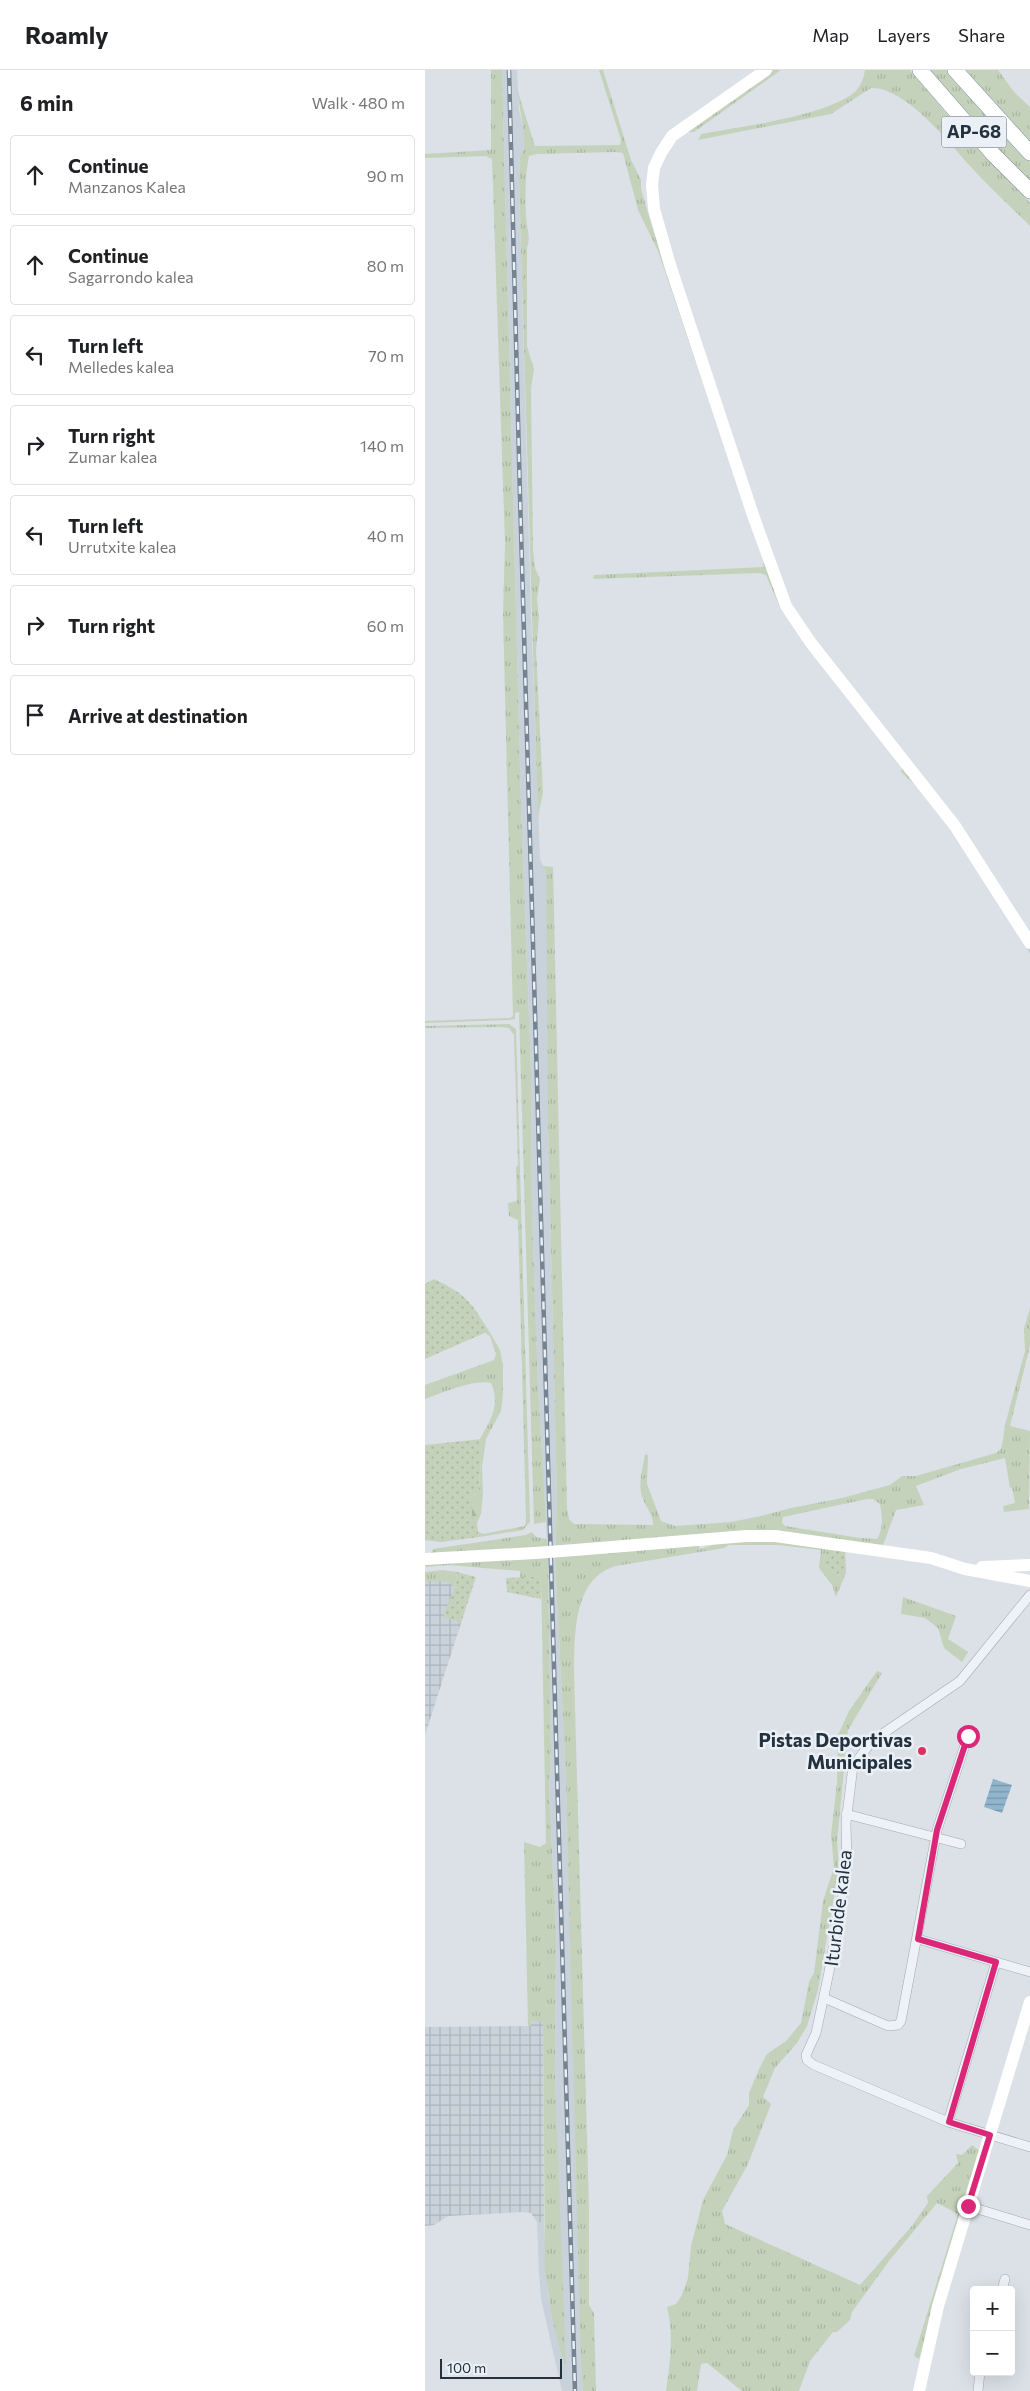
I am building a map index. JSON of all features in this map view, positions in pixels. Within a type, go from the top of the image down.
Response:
[{"type":"highway","name":"AP-68","points":[[920,70],[993,154],[1030,191]]},
{"type":"highway","name":"AP-68","points":[[955,70],[1030,153]]},
{"type":"street","points":[[766,70],[672,136],[661,153],[654,168],[652,185],[654,209],[670,265],[754,518],[786,606],[811,643],[955,826],[1030,943]]},
{"type":"street","points":[[425,1559],[535,1553],[761,1536],[931,1558],[965,1568],[1030,1581]]},
{"type":"street","points":[[965,1568],[1030,1565]]},
{"type":"street","name":"Iturbide kalea","points":[[949,2122],[814,2064],[807,2060],[805,2055],[816,2033],[824,1998],[847,1868],[846,1814],[853,1766],[872,1741],[960,1681],[1030,1595]]},
{"type":"street","points":[[824,1998],[882,2024],[898,2025],[904,2015],[937,1838],[968,1736]]},
{"type":"street","points":[[846,1814],[961,1844]]},
{"type":"street","points":[[918,1939],[1030,1972]]},
{"type":"street","points":[[996,1962],[949,2122],[1030,2147]]},
{"type":"street","points":[[919,2391],[938,2306],[1030,2002]]},
{"type":"street","points":[[968,2206],[1030,2224]]},
{"type":"street","points":[[1003,2286],[1005,2280]]},
{"type":"street","points":[[977,2391],[979,2376]]},
{"type":"shaded area","points":[[502,70],[517,70],[524,150],[520,157],[519,179],[531,613],[540,859],[546,872],[548,939],[548,1123],[557,1497],[555,1556],[566,1780],[583,2391],[562,2391],[541,2299],[537,2222],[544,2223],[548,2295],[564,2364],[555,2078],[556,1933],[549,1788],[551,1751],[548,1559],[538,1385],[532,1210],[531,1070],[521,807]]},
{"type":"shaded area","points":[[425,1581],[447,1581],[455,1587],[444,1616],[461,1623],[425,1735]]},
{"type":"shaded area","points":[[531,2021],[543,2021],[544,2223],[537,2222],[531,2213],[522,2212],[448,2216],[434,2225],[425,2226],[425,2027],[531,2026]]},
{"type":"green space","points":[[491,70],[502,70],[521,807],[531,1070],[532,1210],[538,1385],[546,1522],[534,1524],[519,1012],[515,1013],[515,1019],[508,1020],[425,1023],[425,1021],[510,1018],[513,1016],[503,614],[505,543],[492,159],[486,156],[425,158],[425,154],[491,150]]},
{"type":"green space","points":[[599,70],[603,70],[631,160],[641,180],[641,189],[653,230],[781,604],[939,810],[1030,949],[1030,953],[957,839],[920,789],[901,772],[902,768],[781,610],[766,575],[760,573],[593,579],[594,575],[763,567],[763,560],[658,251],[638,210],[623,153],[615,152],[537,154],[529,156],[527,171],[526,222],[529,236],[527,248],[527,346],[534,369],[531,389],[533,550],[535,568],[540,579],[537,599],[539,617],[536,650],[543,792],[538,817],[519,179],[520,157],[524,149],[517,89],[535,146],[620,145],[621,140]]},
{"type":"green space","points":[[773,70],[781,70],[694,132],[683,132]]},
{"type":"green space","points":[[865,70],[910,70],[958,127],[1030,203],[1030,226],[984,181],[938,130],[912,106],[898,96],[884,90],[871,88],[831,114],[698,140],[701,134],[805,114],[843,100],[856,91],[862,81]]},
{"type":"green space","points":[[928,70],[949,70],[1030,162],[1030,184],[996,149]]},
{"type":"green space","points":[[966,70],[998,70],[1014,92],[1030,107],[1030,142]]},
{"type":"green space","points":[[543,866],[553,867],[567,1508],[569,1519],[574,1524],[653,1525],[652,1517],[641,1494],[641,1477],[645,1454],[648,1455],[647,1484],[661,1521],[675,1526],[731,1522],[842,1498],[890,1485],[902,1476],[916,1476],[996,1453],[1001,1449],[1005,1425],[1025,1351],[1024,1329],[1030,1308],[1030,1346],[1010,1426],[1030,1431],[1029,1509],[1004,1512],[1003,1506],[1015,1503],[1012,1487],[1010,1488],[1005,1458],[961,1469],[916,1486],[924,1505],[896,1510],[883,1545],[787,1534],[698,1544],[700,1549],[722,1542],[767,1540],[826,1548],[823,1565],[844,1578],[836,1597],[832,1585],[819,1568],[821,1550],[778,1545],[729,1545],[724,1548],[616,1566],[602,1572],[591,1582],[584,1595],[576,1625],[574,1671],[589,2208],[589,2305],[594,2313],[596,2391],[583,2391],[580,2333],[566,1780],[555,1556],[557,1497],[548,1123],[546,872]],"holes":[[[873,1499],[880,1504],[882,1522],[877,1539],[785,1526],[782,1523],[783,1517]]]},
{"type":"green space","points":[[509,1024],[516,1029],[530,1522],[523,1530],[479,1537],[478,1532],[483,1534],[525,1526],[526,1519],[518,1220],[509,1216],[508,1203],[517,1201],[516,1167],[518,1165],[514,1035],[509,1028],[425,1028],[425,1026]]},
{"type":"green space","points":[[434,1279],[467,1300],[489,1331],[425,1359],[425,1284]]},
{"type":"green space","points":[[489,1331],[500,1350],[503,1366],[503,1394],[501,1411],[486,1439],[482,1467],[483,1493],[479,1490],[482,1439],[480,1439],[491,1419],[495,1406],[494,1391],[491,1383],[484,1382],[467,1385],[425,1399],[425,1385],[494,1360],[496,1354],[490,1336],[485,1333]]},
{"type":"green space","points":[[482,1439],[479,1490],[469,1499],[472,1502],[472,1518],[476,1518],[479,1537],[441,1542],[425,1540],[425,1445]]},
{"type":"green space","points":[[479,1490],[483,1493],[481,1514],[477,1523],[476,1518],[472,1518],[472,1503],[469,1499]]},
{"type":"green space","points":[[532,1532],[536,1537],[547,1539],[548,1559],[551,1751],[549,1788],[556,1933],[555,2078],[566,2363],[564,2364],[552,2318],[545,2270],[543,2022],[531,2021],[531,2026],[528,2026],[524,1842],[540,1847],[546,1843],[541,1576],[520,1578],[520,1571],[448,1565],[425,1567],[433,1549],[526,1535]]},
{"type":"green space","points":[[826,1548],[845,1551],[846,1572],[844,1578],[823,1565]]},
{"type":"green space","points":[[443,1570],[457,1572],[455,1587],[447,1581],[425,1581],[425,1572]]},
{"type":"green space","points":[[457,1572],[476,1577],[461,1623],[443,1616],[455,1587]]},
{"type":"green space","points":[[541,1576],[541,1599],[507,1592],[506,1578]]},
{"type":"green space","points":[[903,1597],[956,1616],[948,1639],[968,1652],[962,1662],[944,1648],[938,1628],[925,1618],[901,1614]]},
{"type":"green space","points":[[877,1671],[882,1673],[848,1730],[837,1841],[839,1867],[818,1990],[807,2026],[797,2043],[775,2068],[763,2097],[771,2104],[748,2164],[722,2211],[725,2224],[860,2285],[911,2227],[928,2203],[927,2196],[958,2163],[956,2154],[962,2155],[972,2145],[979,2150],[919,2359],[914,2356],[958,2214],[937,2203],[889,2261],[852,2312],[850,2320],[837,2332],[833,2332],[810,2361],[799,2391],[742,2391],[707,2363],[701,2364],[697,2391],[666,2391],[671,2338],[667,2307],[676,2304],[682,2295],[688,2278],[691,2246],[703,2200],[727,2155],[733,2130],[749,2105],[749,2093],[767,2054],[786,2041],[801,2023],[809,1982],[814,1973],[823,1901],[834,1867],[831,1835],[837,1783],[838,1735],[849,1711]]},
{"type":"water","points":[[993,1779],[1012,1785],[1002,1813],[984,1807]]},
{"type":"railway","points":[[509,70],[575,2391]]},
{"type":"place","name":"Pistas Deportivas Municipales","points":[[922,1751]]},
{"type":"route","points":[[968,1736],[937,1830],[918,1939],[996,1962],[949,2122],[990,2135],[968,2206]]}]
